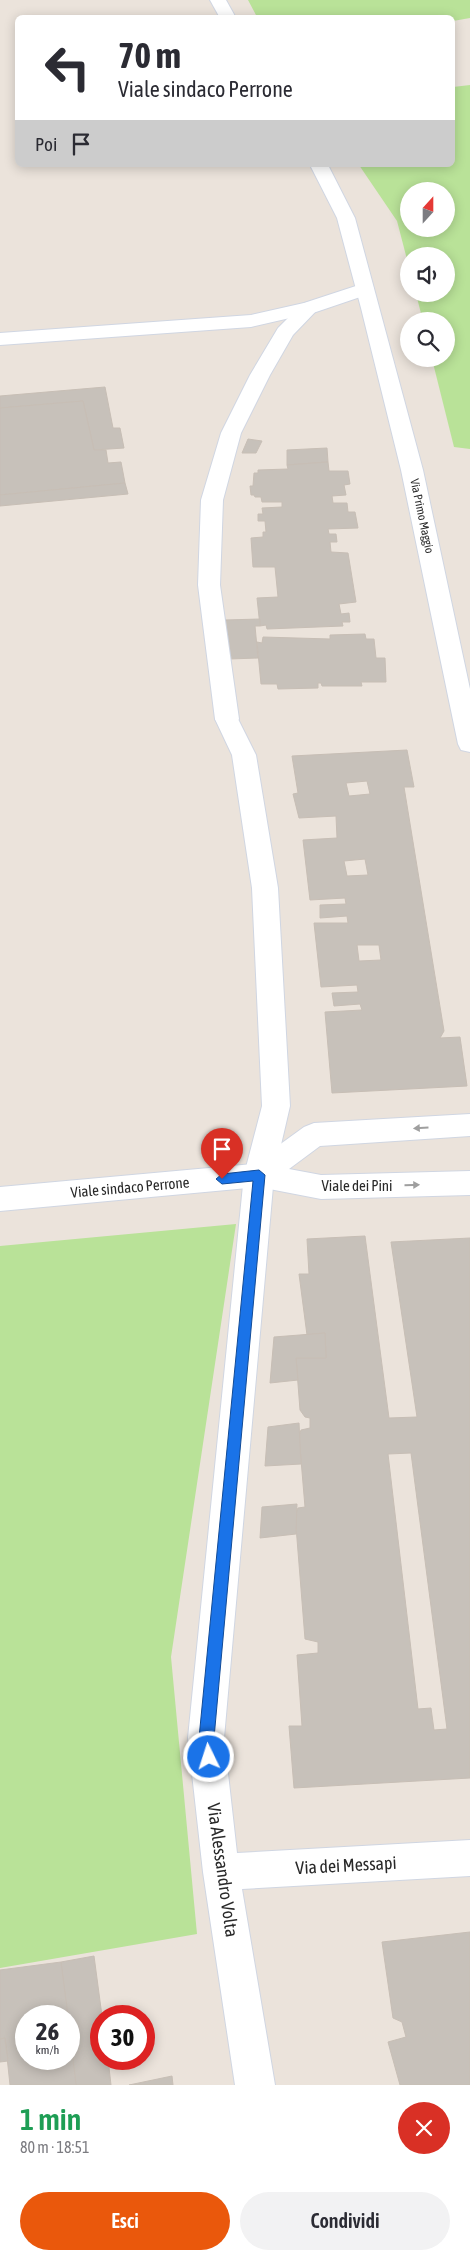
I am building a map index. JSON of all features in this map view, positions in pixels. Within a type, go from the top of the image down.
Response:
[{"type":"street","points":[[218,0],[226,15]]},
{"type":"street","name":"Via Primo Maggio","points":[[320,167],[346,218],[365,289],[412,470],[466,711],[470,744]]},
{"type":"street","points":[[0,338],[251,321],[309,308],[365,289]]},
{"type":"street","name":"Via Alessandro Volta","points":[[255,2085],[221,1872],[206,1738],[259,1175],[276,1106],[265,888],[244,755],[227,719],[209,585],[212,500],[231,433],[260,375],[285,332],[309,308]]},
{"type":"street","points":[[259,1175],[314,1135],[470,1125]]},
{"type":"street","name":"Viale dei Pini","points":[[259,1175],[321,1187],[470,1183]]},
{"type":"street","name":"Viale sindaco Perrone","points":[[0,1199],[259,1175]]},
{"type":"street","name":"Via dei Messapi","points":[[221,1872],[470,1858]]},
{"type":"green space","points":[[248,0],[470,0],[470,18],[455,21],[455,15],[256,15]]},
{"type":"green space","points":[[470,85],[470,449],[454,447],[434,367],[455,367],[455,312],[421,312],[418,302],[455,302],[455,247],[404,247],[401,238],[455,238],[455,182],[400,182],[400,232],[397,221],[360,167],[455,167],[455,87]]},
{"type":"green space","points":[[236,1224],[171,1657],[197,1934],[0,1968],[0,1246]]},
{"type":"building","points":[[105,387],[113,428],[120,428],[124,448],[94,450],[83,401],[0,408],[0,396]]},
{"type":"building","points":[[83,401],[94,450],[106,450],[108,463],[121,462],[125,483],[0,495],[0,408]]},
{"type":"building","points":[[248,439],[262,441],[256,453],[242,453]]},
{"type":"building","points":[[327,448],[328,462],[287,465],[287,450]]},
{"type":"building","points":[[328,462],[329,471],[348,471],[350,484],[344,485],[346,495],[332,496],[333,503],[347,503],[348,512],[355,512],[358,528],[328,529],[329,534],[336,534],[337,542],[330,542],[331,552],[348,553],[356,602],[339,604],[341,614],[349,613],[350,622],[342,622],[343,626],[267,629],[266,625],[260,626],[257,598],[278,597],[275,567],[253,567],[251,538],[263,537],[263,532],[266,532],[265,521],[258,521],[258,514],[263,514],[262,508],[282,507],[282,502],[262,502],[261,497],[251,495],[250,486],[253,486],[254,473],[258,473],[258,470],[288,469],[287,465]]},
{"type":"building","points":[[125,483],[128,494],[0,506],[0,495]]},
{"type":"building","points":[[260,619],[260,626],[255,626],[258,658],[229,659],[225,620]]},
{"type":"building","points":[[365,634],[366,639],[374,639],[376,658],[385,658],[386,682],[361,682],[362,686],[322,686],[321,683],[318,683],[318,688],[278,689],[277,684],[261,684],[257,642],[262,643],[263,637],[330,639],[330,635]]},
{"type":"building","points":[[407,750],[414,787],[404,787],[444,1031],[440,1038],[460,1037],[467,1086],[332,1093],[325,1012],[362,1010],[360,1004],[334,1006],[332,993],[358,992],[357,985],[321,987],[314,923],[348,923],[347,916],[320,918],[320,905],[346,904],[345,898],[310,900],[303,840],[337,838],[336,816],[299,818],[293,794],[298,793],[292,756]],"holes":[[[367,781],[370,794],[349,796],[346,783]],[[365,859],[368,875],[347,876],[344,861]],[[357,945],[379,945],[381,960],[359,961]]]},
{"type":"building","points":[[365,1236],[389,1418],[417,1417],[391,1242],[470,1238],[470,1778],[294,1788],[289,1726],[302,1726],[297,1655],[318,1653],[318,1642],[305,1639],[295,1514],[298,1508],[305,1507],[299,1436],[301,1430],[310,1428],[310,1418],[305,1417],[300,1410],[296,1358],[326,1358],[325,1333],[307,1335],[299,1274],[309,1274],[307,1239]],"holes":[[[411,1453],[447,1729],[434,1730],[431,1708],[418,1709],[388,1454]]]},
{"type":"building","points":[[325,1333],[326,1358],[296,1358],[298,1380],[270,1383],[274,1337]]},
{"type":"building","points":[[299,1423],[301,1464],[265,1466],[268,1427]]},
{"type":"building","points":[[297,1504],[296,1534],[260,1538],[262,1507]]},
{"type":"building","points":[[470,1932],[470,2085],[400,2085],[388,2042],[406,2037],[402,2022],[393,2018],[382,1942]]},
{"type":"building","points":[[94,1956],[101,2005],[90,2005],[90,2070],[109,2070],[111,2085],[76,2085],[74,2070],[80,2070],[80,2005],[66,2005],[61,1962]]},
{"type":"building","points":[[61,1962],[67,2005],[15,2005],[15,2070],[74,2070],[76,2085],[10,2085],[5,2038],[0,2039],[0,1970]]},
{"type":"building","points":[[5,2038],[8,2061],[0,2062],[0,2039]]},
{"type":"building","points":[[172,2076],[173,2085],[129,2085]]},
{"type":"route","points":[[209,1757],[206,1738],[259,1175],[222,1179]]}]
